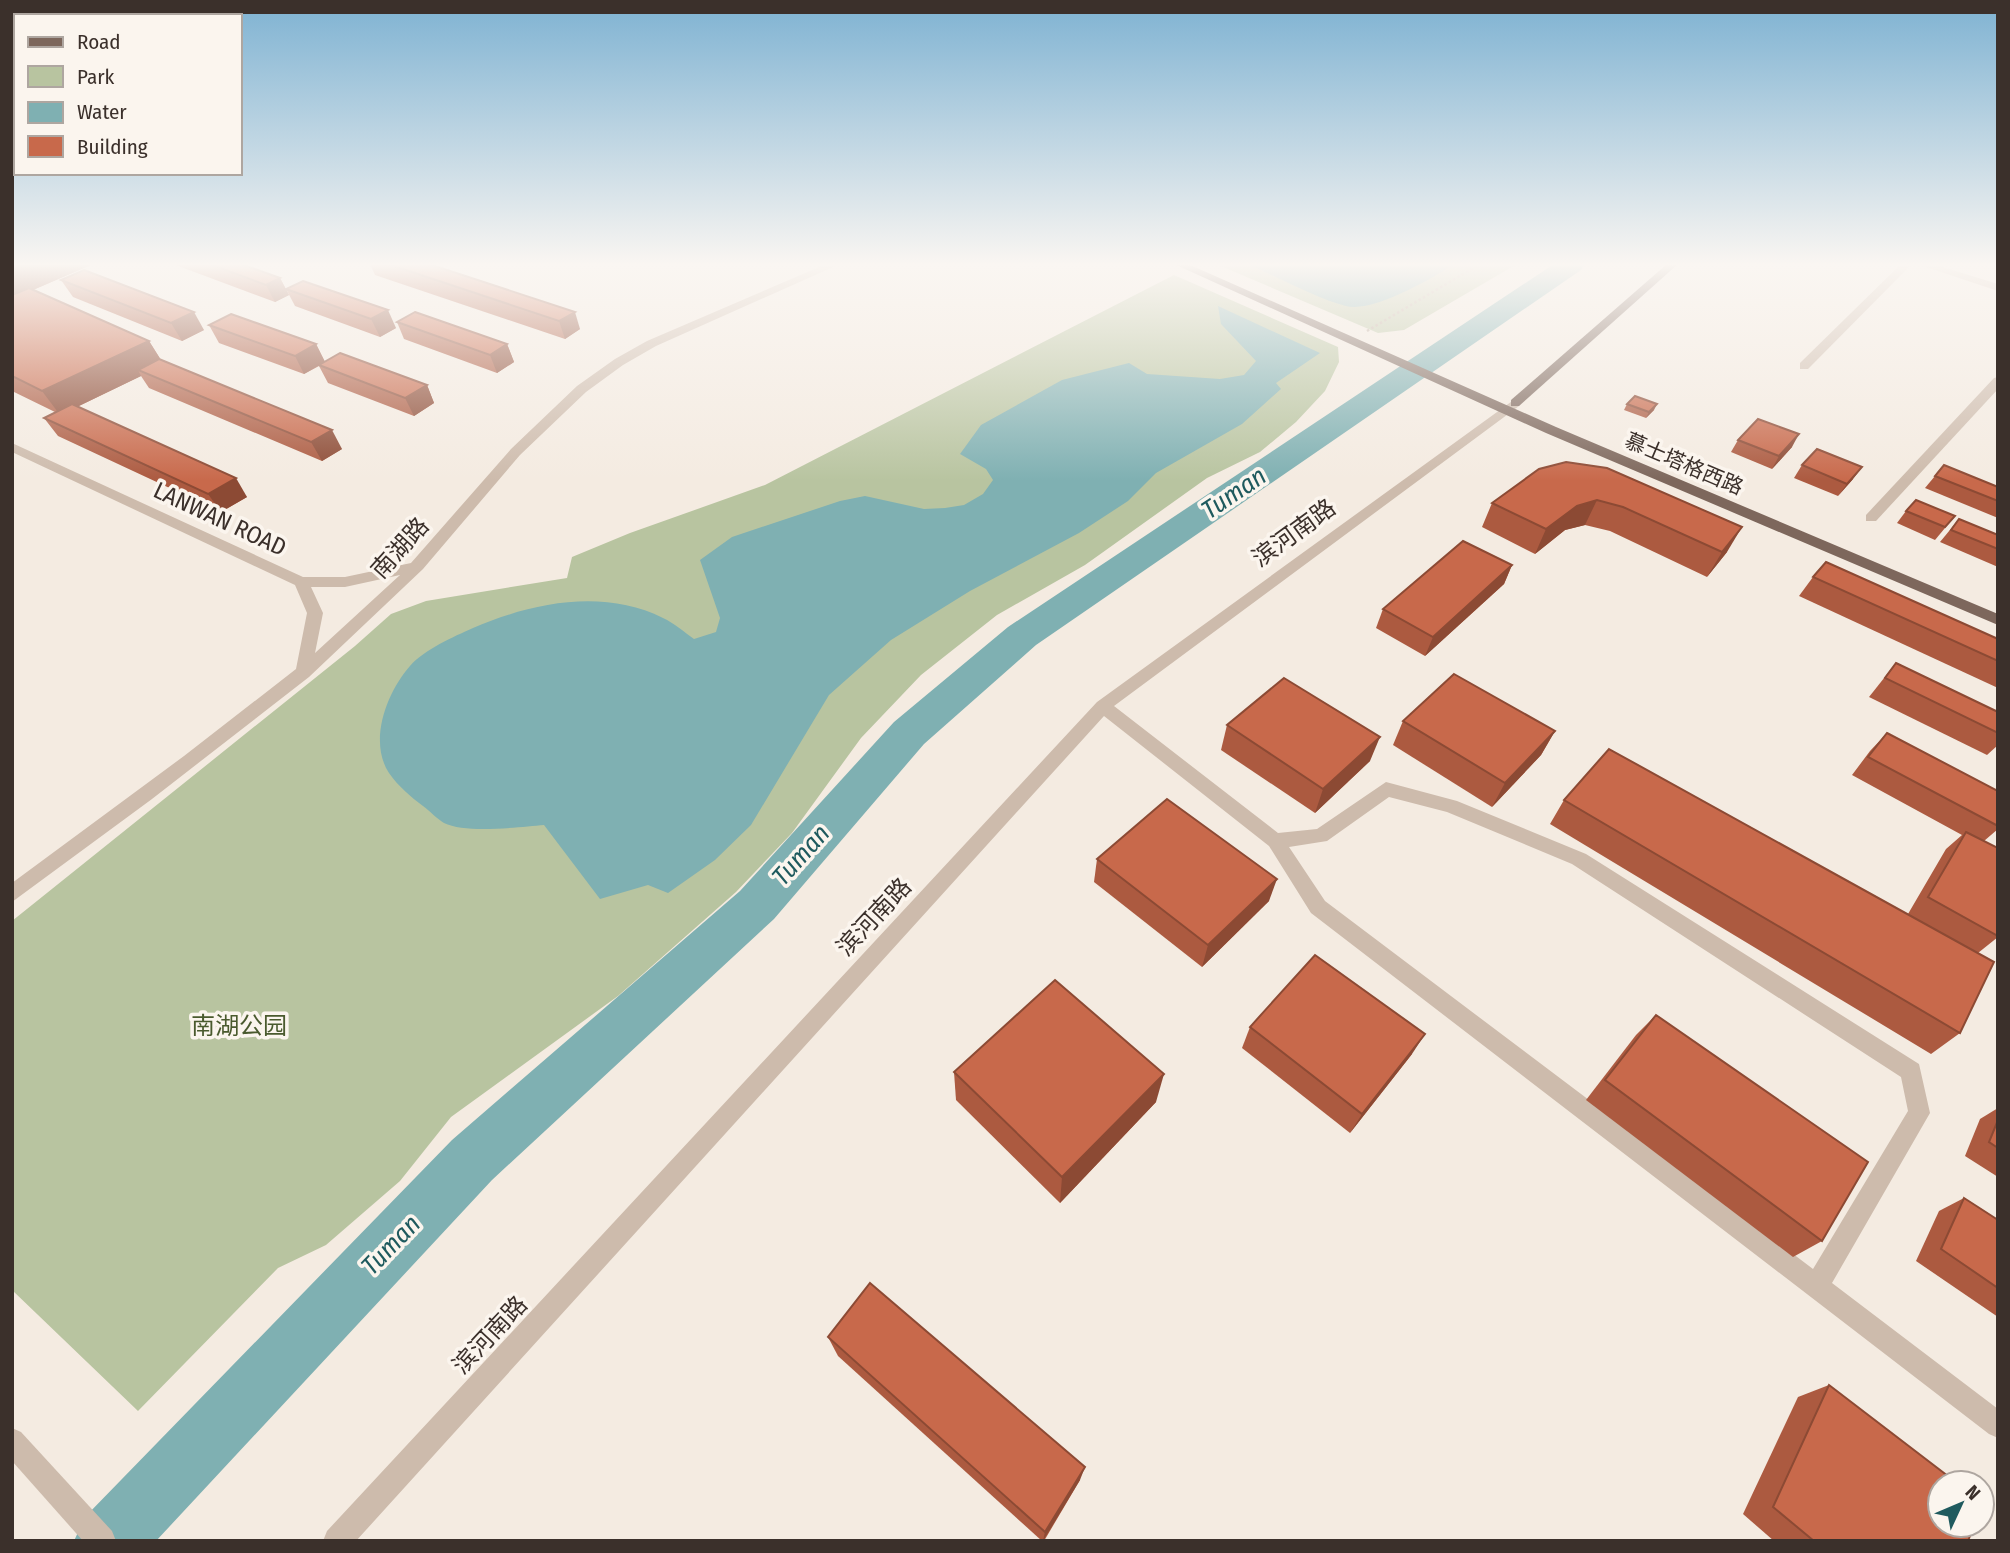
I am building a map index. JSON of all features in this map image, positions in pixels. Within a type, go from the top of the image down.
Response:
[{"type":"main road","points":[[1356,336],[1360,338]]},
{"type":"main road","points":[[1510,406],[1590,336]]},
{"type":"main road","name":"慕士塔格西路","points":[[1360,338],[1998,620]]},
{"type":"main road","name":"慕士塔格西路","points":[[1510,406],[1998,609]]},
{"type":"street","name":"南湖路","points":[[12,894],[303,673],[418,566],[503,463],[558,411],[618,363],[669,336]]},
{"type":"street","points":[[1804,366],[1834,336]]},
{"type":"street","points":[[1871,518],[1996,386]]},
{"type":"street","name":"滨河南路","points":[[337,1541],[1103,706],[1510,406]]},
{"type":"street","name":"LANWAN ROAD","points":[[12,447],[301,582],[345,582],[418,566]]},
{"type":"street","points":[[301,582],[315,613],[303,673]]},
{"type":"street","points":[[1103,706],[1275,841],[1318,907],[1998,1425]]},
{"type":"street","points":[[1275,841],[1321,836],[1386,789],[1451,806],[1579,859],[1911,1071],[1919,1113],[1816,1287]]},
{"type":"street","points":[[12,1441],[102,1541]]},
{"type":"green space","name":"南湖公园","points":[[1054,336],[1314,336],[1338,347],[1339,362],[1325,391],[1296,422],[1260,452],[1207,478],[1085,565],[997,615],[921,675],[861,738],[792,833],[736,892],[618,996],[451,1117],[400,1181],[326,1245],[278,1268],[138,1411],[12,1290],[12,921],[355,646],[391,614],[426,601],[567,578],[572,557],[630,533],[765,485]]},
{"type":"water","points":[[1233,336],[1284,336],[1320,353],[1276,383],[1281,389],[1242,424],[1156,473],[1128,501],[1079,533],[970,591],[891,640],[829,695],[751,825],[715,860],[668,893],[648,885],[600,899],[544,825],[493,829],[465,828],[444,823],[414,799],[389,773],[383,760],[380,732],[394,689],[410,666],[423,654],[473,628],[543,606],[592,601],[640,609],[667,620],[694,639],[716,632],[720,618],[700,560],[732,537],[840,501],[865,496],[924,509],[964,505],[983,494],[993,480],[986,469],[960,454],[981,425],[1062,380],[1129,363],[1147,374],[1220,379],[1244,375],[1256,361]]},
{"type":"building","points":[[12,336],[139,336],[149,341],[42,391],[12,376]]},
{"type":"building","points":[[241,336],[295,336],[316,344],[295,356]]},
{"type":"building","points":[[438,336],[485,336],[507,344],[490,355]]},
{"type":"building","points":[[340,353],[427,385],[405,398],[319,365]]},
{"type":"building","points":[[159,359],[332,430],[311,442],[138,370]]},
{"type":"building","points":[[1635,396],[1657,404],[1649,412],[1627,404]]},
{"type":"building","points":[[72,404],[236,478],[208,494],[44,418]]},
{"type":"building","points":[[1758,419],[1799,434],[1779,456],[1738,440]]},
{"type":"building","points":[[1817,449],[1862,467],[1847,484],[1802,465]]},
{"type":"building","points":[[1566,462],[1607,468],[1742,527],[1722,552],[1623,507],[1597,500],[1577,506],[1546,529],[1492,503],[1539,469]]},
{"type":"building","points":[[1944,465],[1998,487],[1998,501],[1935,476]]},
{"type":"building","points":[[1916,500],[1955,516],[1945,527],[1906,511]]},
{"type":"building","points":[[1959,519],[1998,535],[1998,549],[1951,530]]},
{"type":"building","points":[[1463,541],[1512,565],[1433,637],[1383,609]]},
{"type":"building","points":[[1826,562],[1998,639],[1998,661],[1813,577]]},
{"type":"building","points":[[1896,663],[1998,712],[1998,733],[1885,678]]},
{"type":"building","points":[[1454,674],[1555,731],[1505,783],[1403,721]]},
{"type":"building","points":[[1284,678],[1380,737],[1323,789],[1227,725]]},
{"type":"building","points":[[1887,733],[1998,791],[1998,826],[1868,757]]},
{"type":"building","points":[[1609,749],[1994,962],[1960,1033],[1564,800]]},
{"type":"building","points":[[1167,799],[1277,879],[1208,945],[1097,859]]},
{"type":"building","points":[[1966,832],[1998,848],[1998,936],[1928,897]]},
{"type":"building","points":[[1315,955],[1425,1034],[1362,1114],[1250,1027]]},
{"type":"building","points":[[1055,980],[1164,1074],[1062,1177],[954,1072]]},
{"type":"building","points":[[1656,1015],[1868,1162],[1822,1241],[1605,1080]]},
{"type":"building","points":[[1998,1120],[1998,1148],[1989,1142]]},
{"type":"building","points":[[1964,1198],[1998,1220],[1998,1288],[1941,1249]]},
{"type":"building","points":[[870,1283],[1085,1467],[1045,1532],[828,1337]]},
{"type":"building","points":[[1829,1385],[1939,1469],[1926,1469],[1926,1539],[1969,1539],[1814,1541],[1773,1507]]},
{"type":"waterway","name":"Tuman","points":[[109,1541],[472,1160],[757,905],[909,733],[1022,636],[1465,336]]}]
